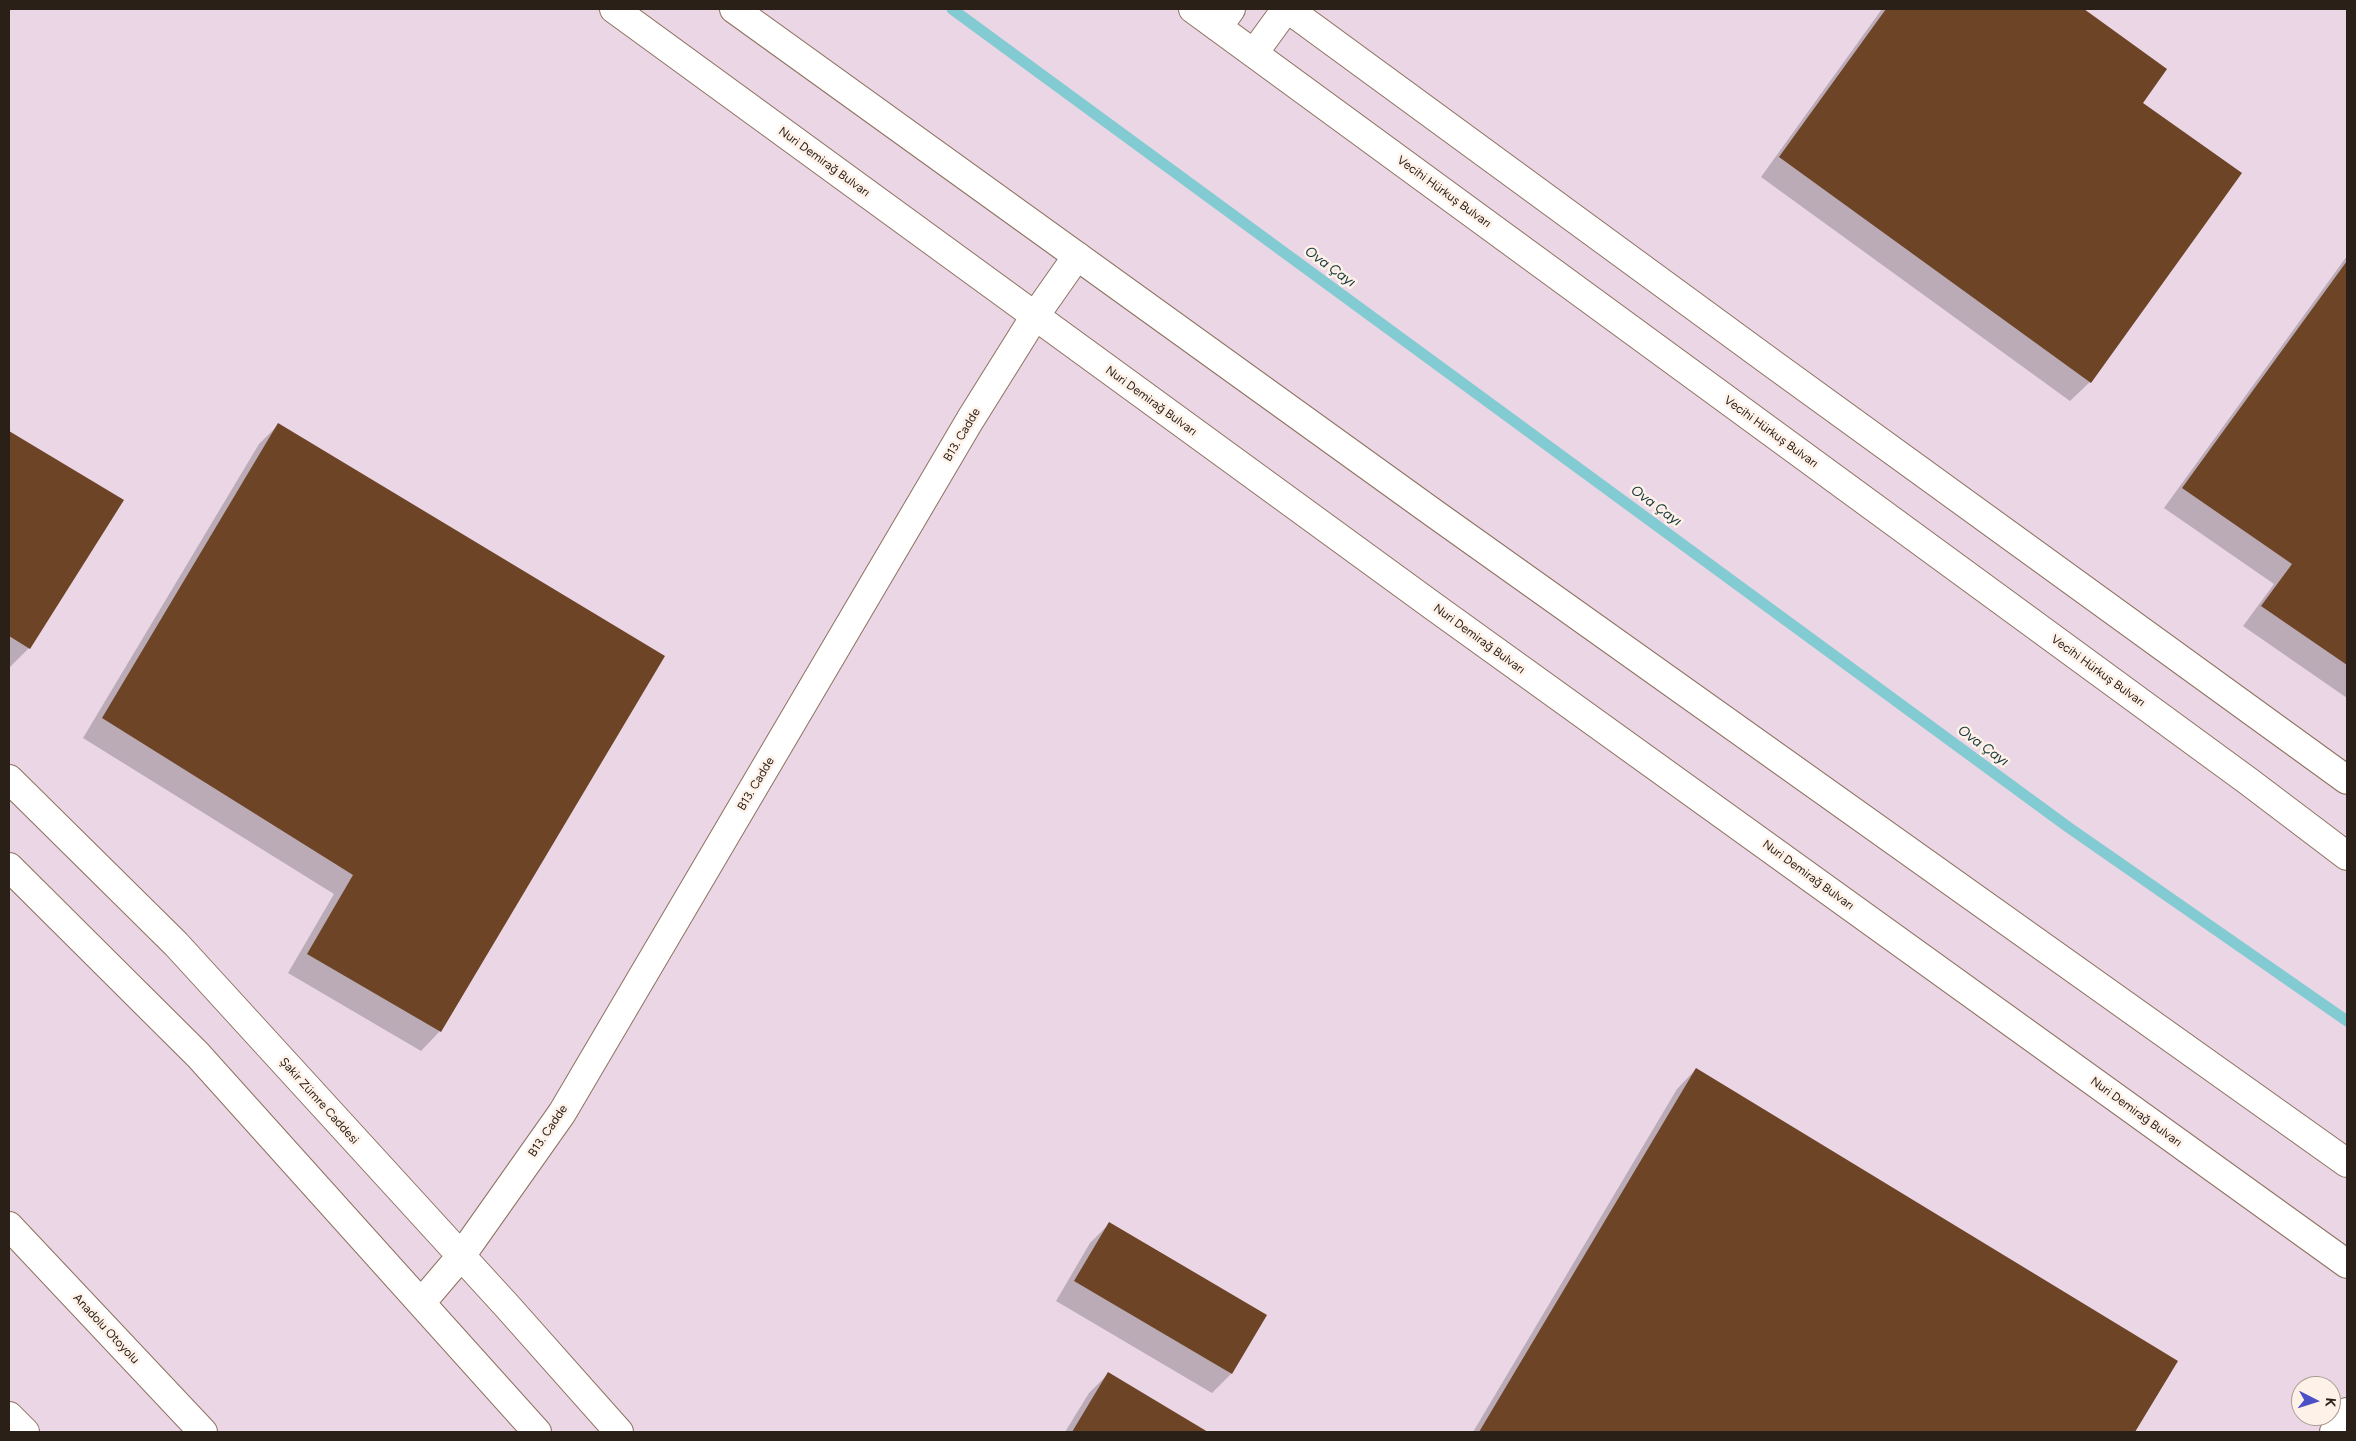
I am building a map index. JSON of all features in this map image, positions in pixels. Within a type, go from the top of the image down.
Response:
[{"type":"main road","name":"Nuri Demirağ Bulvarı","points":[[614,9],[1441,612],[2347,1264]]},
{"type":"main road","points":[[734,9],[2347,1163]]},
{"type":"main road","name":"Vecihi Hürkuş Bulvarı","points":[[1193,9],[1224,18],[1254,53],[2248,781],[2347,856]]},
{"type":"main road","points":[[1254,53],[1287,9],[2347,780]]},
{"type":"main road","name":"B13. Cadde","points":[[422,1303],[461,1256],[562,1112],[970,420],[1036,316],[1077,256]]},
{"type":"main road","name":"Şakir Zümre Caddesi","points":[[9,779],[176,944],[619,1432]]},
{"type":"main road","points":[[9,867],[198,1055],[537,1432]]},
{"type":"main road","name":"Anadolu Otoyolu","points":[[9,1226],[203,1432]]},
{"type":"main road","points":[[2334,1432],[2347,1412]]},
{"type":"main road","points":[[9,1416],[24,1432]]},
{"type":"shaded area","points":[[9,9],[2347,9],[2347,1432],[9,1432]]},
{"type":"building","points":[[1886,9],[2084,9],[2167,69],[2143,103],[2242,173],[2091,383],[1779,157]]},
{"type":"building","points":[[2347,261],[2347,665],[2261,606],[2292,564],[2182,488]]},
{"type":"building","points":[[278,423],[665,656],[441,1032],[307,954],[353,875],[102,718]]},
{"type":"building","points":[[9,431],[124,500],[30,649],[9,636]]},
{"type":"building","points":[[1696,1068],[2178,1361],[2135,1432],[1479,1432]]},
{"type":"building","points":[[1109,1222],[1267,1315],[1232,1374],[1074,1281]]},
{"type":"building","points":[[1108,1372],[1208,1432],[1072,1432]]},
{"type":"waterway","name":"Ova Çayı","points":[[952,9],[2068,827],[2347,1021]]}]
